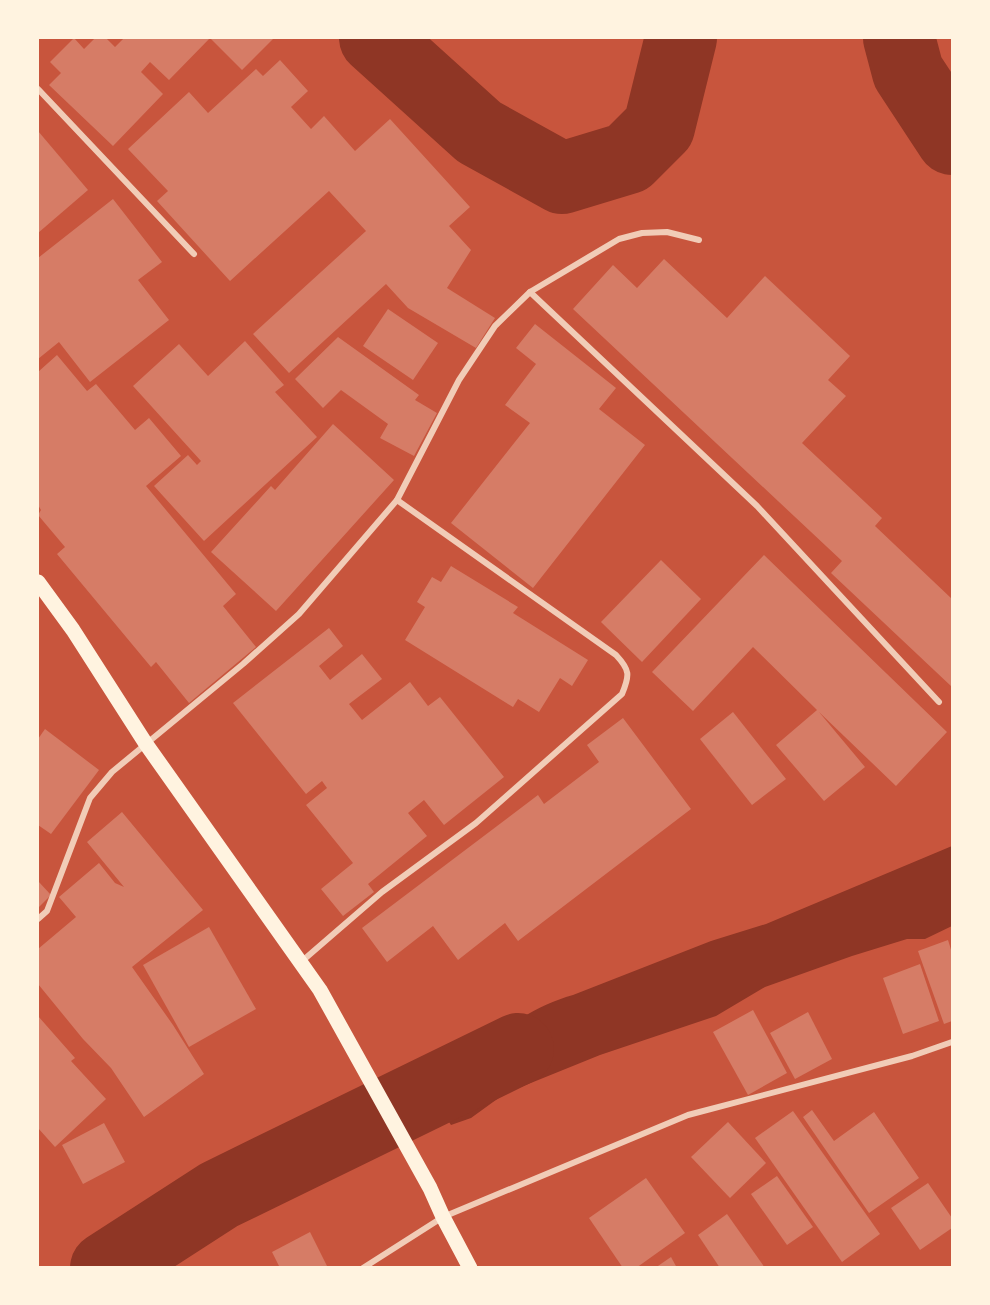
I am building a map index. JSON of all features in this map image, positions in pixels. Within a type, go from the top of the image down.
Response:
[{"type":"main road","points":[[38,582],[73,630],[146,744],[320,990],[430,1188],[470,1268]]},
{"type":"street","points":[[38,89],[194,254]]},
{"type":"street","points":[[38,919],[47,911],[90,798],[112,772],[243,664],[299,614],[397,500],[459,380],[495,326],[530,292],[619,239],[642,233],[667,232],[699,240]]},
{"type":"street","points":[[530,292],[757,506],[939,702]]},
{"type":"street","points":[[300,962],[382,892],[476,823],[622,694],[628,680],[626,666],[616,655],[397,500]]},
{"type":"street","points":[[363,1268],[443,1217],[688,1115],[912,1056],[952,1042]]},
{"type":"shaded area","points":[[952,846],[952,926],[925,939],[907,939],[765,987],[716,1016],[600,1055],[516,1089],[500,1097],[471,1118],[451,1125],[422,1081],[446,1061],[559,999],[711,941],[766,924]]},
{"type":"building","points":[[74,38],[84,49],[95,38],[106,38],[115,47],[124,38],[210,38],[169,80],[150,62],[141,72],[163,94],[113,146],[49,85],[61,73],[50,62]]},
{"type":"building","points":[[210,38],[274,38],[242,70]]},
{"type":"building","points":[[280,60],[308,91],[291,107],[311,129],[324,116],[355,151],[390,119],[470,207],[449,226],[471,250],[447,288],[495,318],[476,348],[408,308],[386,284],[289,373],[253,334],[366,231],[329,191],[230,281],[157,201],[168,191],[128,149],[189,92],[208,113],[256,69],[263,76]]},
{"type":"building","points":[[38,131],[88,190],[38,233]]},
{"type":"building","points":[[113,199],[162,262],[138,280],[169,320],[90,382],[59,342],[38,359],[38,258]]},
{"type":"building","points":[[664,259],[727,318],[765,276],[850,356],[828,380],[846,396],[802,443],[882,518],[875,526],[952,599],[952,687],[831,573],[842,561],[573,309],[613,265],[637,288]]},
{"type":"building","points":[[388,309],[438,343],[413,380],[363,346]]},
{"type":"building","points":[[535,324],[616,388],[599,409],[645,445],[533,588],[451,523],[530,423],[505,405],[536,364],[516,348]]},
{"type":"building","points":[[338,337],[419,395],[415,400],[437,413],[414,456],[380,438],[388,424],[341,390],[323,408],[295,379]]},
{"type":"building","points":[[245,341],[284,385],[275,392],[317,437],[204,541],[154,486],[188,455],[197,465],[201,461],[133,386],[179,344],[208,376]]},
{"type":"building","points":[[57,355],[87,391],[96,384],[135,430],[149,418],[181,456],[146,486],[236,594],[223,606],[256,647],[189,703],[156,662],[151,667],[57,554],[65,547],[38,515],[41,510],[38,505],[38,372]]},
{"type":"building","points":[[333,424],[394,480],[276,611],[211,552],[271,486],[275,490]]},
{"type":"building","points":[[764,555],[947,732],[896,786],[819,712],[865,767],[824,801],[776,745],[817,710],[753,647],[693,711],[652,672]]},
{"type":"building","points":[[661,560],[701,599],[642,662],[601,622]]},
{"type":"building","points":[[451,566],[518,607],[513,613],[588,660],[572,686],[560,678],[539,712],[518,699],[513,707],[405,640],[425,607],[417,602],[432,577],[441,582]]},
{"type":"building","points":[[329,628],[343,646],[319,666],[330,680],[362,654],[382,679],[349,704],[362,720],[410,682],[428,706],[440,697],[504,777],[444,825],[424,800],[408,813],[427,836],[368,884],[374,892],[343,916],[321,889],[353,863],[306,805],[327,788],[322,781],[306,794],[233,703]]},
{"type":"building","points":[[733,712],[786,779],[752,805],[700,739]]},
{"type":"building","points":[[623,718],[691,809],[518,941],[505,923],[458,960],[433,926],[387,962],[362,928],[538,795],[544,804],[599,762],[587,745]]},
{"type":"building","points":[[45,729],[99,770],[51,834],[38,825],[38,739]]},
{"type":"building","points":[[122,812],[203,910],[132,967],[204,1074],[144,1117],[111,1068],[83,1039],[38,984],[38,949],[76,917],[59,897],[99,863],[115,883],[124,887],[87,842]]},
{"type":"building","points":[[38,881],[51,895],[38,908]]},
{"type":"building","points":[[209,927],[256,1009],[189,1047],[143,965]]},
{"type":"building","points":[[948,940],[952,953],[952,1021],[944,1024],[918,951]]},
{"type":"building","points":[[920,964],[939,1021],[903,1034],[883,978]]},
{"type":"building","points":[[753,1010],[787,1073],[748,1095],[713,1032]]},
{"type":"building","points":[[808,1012],[832,1059],[795,1079],[770,1033]]},
{"type":"building","points":[[38,1016],[75,1058],[71,1061],[106,1099],[55,1147],[38,1128]]},
{"type":"building","points":[[812,1110],[834,1141],[874,1112],[919,1178],[869,1213],[803,1117]]},
{"type":"building","points":[[793,1111],[880,1234],[842,1262],[755,1138]]},
{"type":"building","points":[[728,1122],[766,1163],[730,1198],[691,1157]]},
{"type":"building","points":[[104,1123],[125,1162],[83,1184],[62,1145]]},
{"type":"building","points":[[777,1176],[813,1227],[787,1245],[751,1194]]},
{"type":"building","points":[[646,1178],[685,1233],[636,1268],[623,1268],[589,1218]]},
{"type":"building","points":[[928,1183],[952,1218],[952,1228],[920,1250],[891,1208]]},
{"type":"building","points":[[727,1214],[765,1268],[720,1268],[698,1235]]},
{"type":"building","points":[[310,1232],[328,1268],[280,1268],[272,1252]]},
{"type":"building","points":[[671,1257],[677,1268],[655,1268]]},
{"type":"waterway","points":[[375,38],[479,132],[562,178],[628,158],[659,127],[681,38]]},
{"type":"waterway","points":[[899,38],[908,72],[952,139]]},
{"type":"waterway","points":[[106,1268],[219,1195],[518,1049]]}]
